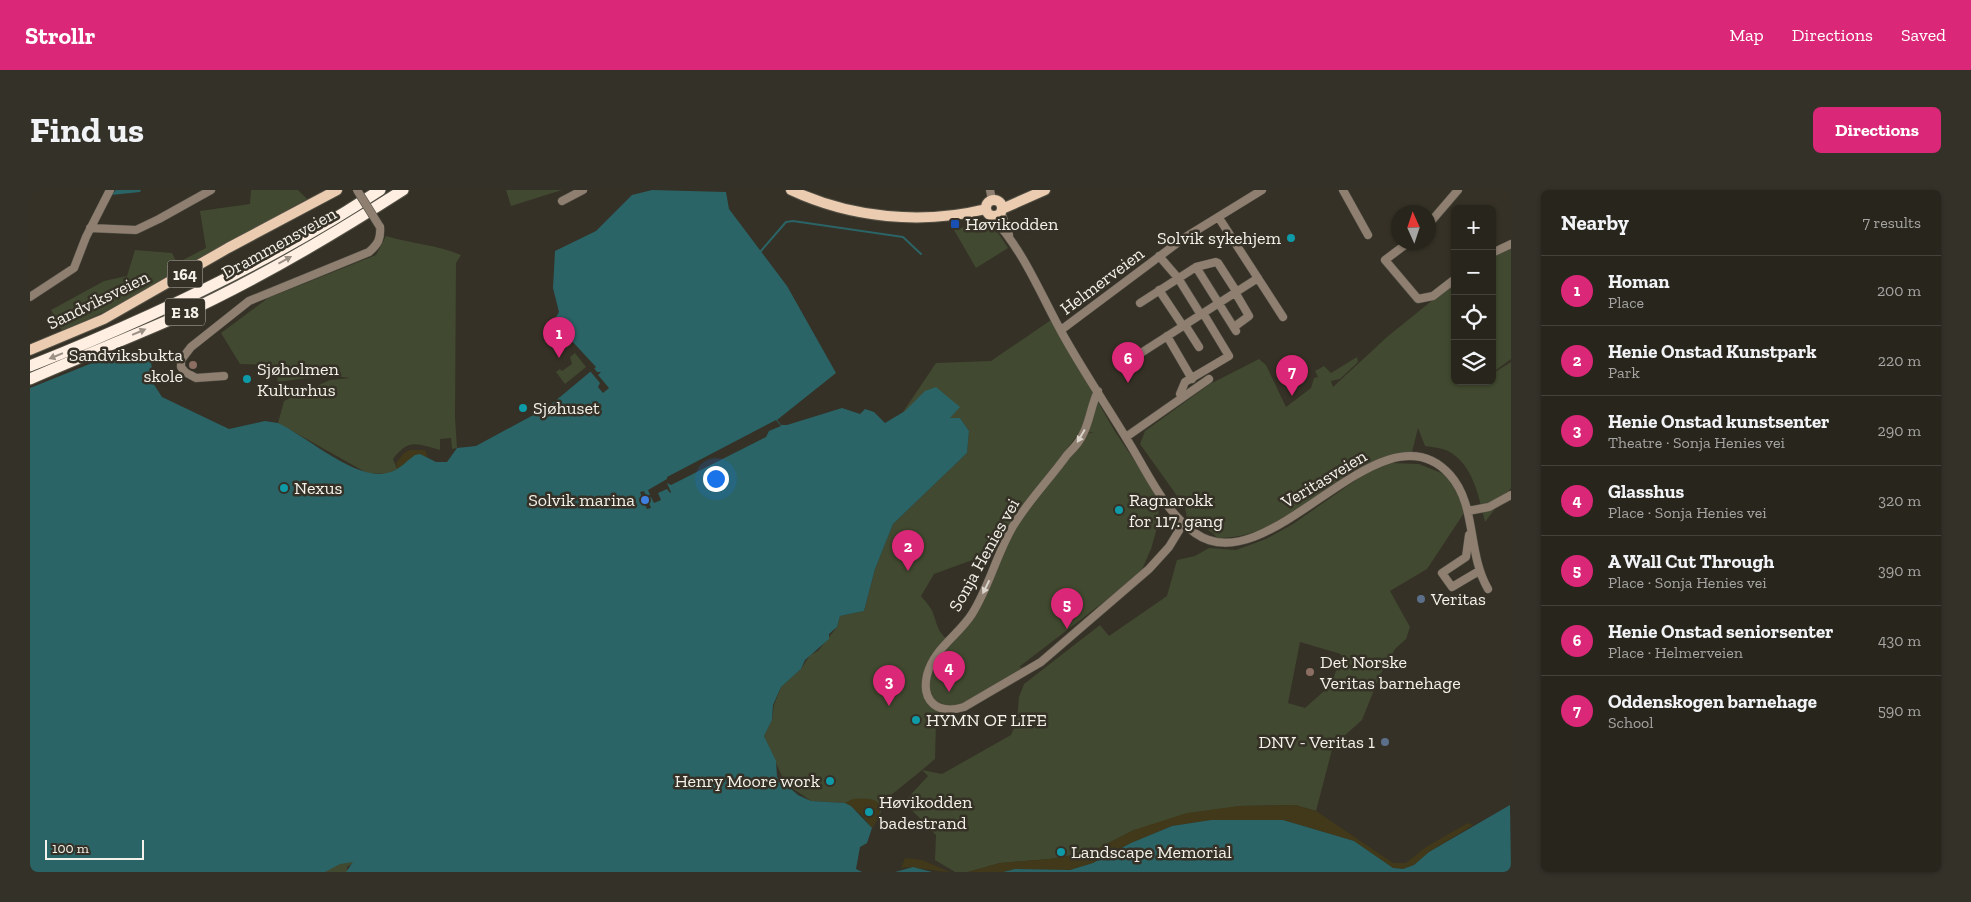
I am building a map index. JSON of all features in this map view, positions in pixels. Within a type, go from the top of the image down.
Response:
[{"type":"highway","name":"Drammensveien","points":[[30,366],[162,309],[240,272],[380,190]]},
{"type":"highway","name":"Drammensveien","points":[[30,378],[175,318],[249,281],[334,233],[403,190]]},
{"type":"main road","name":"Sandviksveien","points":[[30,350],[104,319],[228,248],[337,190]]},
{"type":"main road","points":[[792,190],[820,202],[847,209],[897,217],[934,218],[995,206],[1042,191]]},
{"type":"street","points":[[30,297],[74,268],[90,228],[110,190]]},
{"type":"street","points":[[90,228],[136,230],[211,190]]},
{"type":"street","points":[[224,376],[196,378],[185,372],[181,367],[181,360],[191,347],[249,301],[369,252],[381,237],[380,227],[357,190]]},
{"type":"street","points":[[562,201],[583,190]]},
{"type":"street","name":"Helmerveien","points":[[1061,330],[1159,256],[1262,190]]},
{"type":"street","points":[[1343,190],[1368,235]]},
{"type":"street","points":[[1436,216],[1458,190]]},
{"type":"street","points":[[995,206],[1061,330],[1161,497],[1184,524]]},
{"type":"street","points":[[1219,218],[1283,317]]},
{"type":"street","points":[[1496,251],[1511,244]]},
{"type":"street","points":[[1398,250],[1385,260],[1418,299],[1433,296],[1451,281]]},
{"type":"street","points":[[1159,256],[1178,278],[1229,356],[1183,385],[1180,394],[1182,398]]},
{"type":"street","points":[[1140,302],[1196,267],[1218,263],[1249,316],[1235,329],[1196,267]]},
{"type":"street","points":[[1130,360],[1258,278]]},
{"type":"street","points":[[1159,290],[1199,347]]},
{"type":"street","points":[[1167,336],[1192,379]]},
{"type":"street","points":[[1126,437],[1209,379]]},
{"type":"street","name":"Sonja Henies vei","points":[[1098,391],[1091,405],[1083,434],[1023,510],[1002,548],[989,583],[971,616],[937,653],[932,662],[926,685],[927,698],[931,703],[942,708],[956,710],[964,708],[1042,662],[1150,569],[1169,547],[1184,524]]},
{"type":"street","name":"Veritasveien","points":[[1184,524],[1198,535],[1214,541],[1241,541],[1255,537],[1291,517],[1369,467],[1386,460],[1406,456],[1432,462],[1449,473],[1460,487],[1468,511],[1470,533],[1479,571],[1488,589]]},
{"type":"street","points":[[1468,511],[1489,507],[1511,495]]},
{"type":"street","name":"Veritasveien","points":[[1470,533],[1466,558],[1442,573],[1452,587],[1479,571]]},
{"type":"green space","points":[[251,190],[298,190],[307,199],[177,270],[121,304],[62,331],[51,310],[104,281],[127,276],[135,250],[172,253],[177,263],[206,248],[200,211],[250,204]]},
{"type":"green space","points":[[506,190],[562,190],[511,206]]},
{"type":"green space","points":[[985,221],[995,228],[1008,248],[976,268],[954,230]]},
{"type":"green space","points":[[386,236],[461,255],[456,263],[455,418],[457,448],[452,449],[451,438],[440,439],[440,450],[414,444],[409,445],[393,459],[397,469],[387,474],[367,473],[278,423],[284,401],[330,380],[350,378],[328,375],[278,382],[274,365],[240,364],[221,333],[268,298],[376,255]]},
{"type":"green space","points":[[1511,247],[1511,359],[1496,370],[1496,295],[1496,254]]},
{"type":"green space","points":[[1451,285],[1451,385],[1496,385],[1496,371],[1511,362],[1511,488],[1485,522],[1474,482],[1463,464],[1448,451],[1425,446],[1418,428],[1412,452],[1385,457],[1361,467],[1270,526],[1245,535],[1217,538],[1208,530],[1187,518],[1185,507],[1140,444],[1145,431],[1210,384],[1259,359],[1266,365],[1286,407],[1311,388],[1314,378],[1318,377],[1315,371],[1324,366],[1331,373],[1357,357],[1358,362],[1340,379],[1331,381],[1333,387],[1387,337]]},
{"type":"green space","points":[[1051,320],[1114,430],[1158,496],[1159,521],[1151,549],[1140,574],[1019,667],[1026,668],[936,721],[935,759],[885,800],[879,817],[872,828],[861,814],[845,803],[811,801],[785,783],[764,736],[772,720],[774,705],[781,687],[801,669],[810,655],[818,651],[837,627],[840,616],[864,611],[875,569],[893,524],[967,453],[969,431],[960,418],[950,418],[955,410],[905,411],[901,415],[936,363],[991,361]],"holes":[[[1094,432],[1086,434],[1018,518],[973,617],[950,641],[937,626],[932,611],[921,596],[934,574],[997,551],[1018,513],[1079,433]]]},
{"type":"green space","points":[[575,353],[586,367],[565,384],[556,372],[560,369],[562,371],[572,364],[570,357]]},
{"type":"green space","points":[[1392,463],[1419,464],[1446,475],[1461,491],[1466,510],[1427,569],[1390,591],[1410,627],[1406,639],[1395,649],[1380,675],[1362,720],[1333,746],[1316,811],[1295,805],[1239,806],[1134,830],[1091,852],[1050,859],[1000,863],[968,872],[955,872],[935,860],[936,835],[904,802],[928,776],[922,770],[942,774],[1011,735],[1017,721],[1019,697],[1024,684],[1100,625],[1109,636],[1167,596],[1177,560],[1195,556],[1209,548],[1236,550],[1266,539],[1293,524],[1366,473]],"holes":[[[1300,642],[1341,654],[1332,684],[1305,708],[1288,703]]]},
{"type":"green space","points":[[351,859],[355,862],[347,867],[347,872],[321,872]]},
{"type":"sand","points":[[410,450],[425,450],[428,458],[420,454],[397,469],[396,463],[404,453]]},
{"type":"sand","name":"Høvikodden badestrand","points":[[853,799],[870,799],[879,803],[880,813],[872,828],[862,815],[845,803]]},
{"type":"sand","points":[[1295,805],[1316,811],[1393,863],[1406,863],[1426,847],[1468,823],[1473,825],[1429,852],[1414,865],[1403,869],[1393,868],[1354,841],[1283,820],[1211,820],[1172,826],[1131,843],[1093,863],[1070,870],[1015,869],[1003,872],[968,872],[1000,863],[1050,859],[1091,852],[1134,830],[1187,813],[1239,806]]},
{"type":"sand","points":[[905,858],[922,860],[950,872],[901,868]]},
{"type":"water","points":[[116,190],[141,190],[140,192],[111,195]]},
{"type":"water","points":[[652,190],[726,192],[729,209],[787,286],[836,373],[777,420],[781,425],[787,425],[842,408],[860,414],[865,409],[874,412],[885,423],[905,411],[925,391],[936,387],[960,407],[950,418],[960,418],[969,431],[967,453],[893,524],[875,569],[864,611],[840,616],[837,627],[829,634],[829,639],[805,660],[801,669],[781,687],[773,705],[772,720],[764,736],[776,761],[777,777],[798,795],[811,801],[845,803],[851,806],[872,828],[867,843],[860,847],[856,869],[862,872],[346,872],[353,862],[340,864],[325,872],[30,872],[30,388],[112,355],[140,351],[151,360],[153,383],[162,397],[229,429],[265,421],[278,423],[346,464],[375,474],[392,472],[415,455],[420,454],[436,462],[447,462],[457,448],[476,446],[548,407],[596,367],[571,340],[556,317],[559,312],[553,288],[555,251],[596,231],[632,195]]},
{"type":"water","points":[[1510,805],[1511,872],[1003,872],[1015,869],[1070,870],[1093,863],[1131,843],[1172,826],[1211,820],[1283,820],[1354,841],[1393,868],[1403,869],[1414,865],[1429,852]]},
{"type":"water","points":[[913,867],[932,872],[895,872]]},
{"type":"pier","points":[[594,368],[597,372],[601,372],[598,375],[609,388],[603,393],[598,387],[600,383],[590,371]]},
{"type":"pier","points":[[776,420],[781,426],[769,431],[766,437],[671,485],[667,483],[671,492],[667,489],[658,493],[661,500],[654,503],[651,497],[647,498],[651,508],[647,509],[640,492],[644,491],[646,496],[650,495],[648,490],[667,479],[667,477]]},
{"type":"waterway","points":[[761,251],[786,222],[793,221],[903,237],[921,254]]},
{"type":"place","name":"Høvikodden","points":[[955,224]]},
{"type":"place","name":"Solvik sykehjem","points":[[1291,238]]},
{"type":"place","name":"Homan","points":[[559,358]]},
{"type":"place","name":"Sandviksbukta skole","points":[[193,365]]},
{"type":"place","name":"Sjøholmen Kulturhus","points":[[247,379]]},
{"type":"place","name":"Henie Onstad seniorsenter","points":[[1128,383]]},
{"type":"place","name":"Oddenskogen barnehage","points":[[1292,396]]},
{"type":"place","name":"Sjøhuset","points":[[523,408]]},
{"type":"place","name":"Nexus","points":[[284,488]]},
{"type":"place","name":"Solvik marina","points":[[645,500]]},
{"type":"place","name":"Ragnarokk for 117. gang","points":[[1119,510]]},
{"type":"place","name":"Henie Onstad Kunstpark","points":[[908,571]]},
{"type":"place","name":"Veritas","points":[[1421,599]]},
{"type":"place","name":"A Wall Cut Through","points":[[1067,629]]},
{"type":"place","name":"Det Norske Veritas barnehage","points":[[1310,672]]},
{"type":"place","name":"Glasshus","points":[[949,692]]},
{"type":"place","name":"Henie Onstad kunstsenter","points":[[889,706]]},
{"type":"place","name":"HYMN OF LIFE","points":[[916,720]]},
{"type":"place","name":"DNV - Veritas 1","points":[[1385,742]]},
{"type":"place","name":"Henry Moore work","points":[[830,781]]},
{"type":"place","name":"Høvikodden badestrand","points":[[869,812]]},
{"type":"place","name":"Landscape Memorial","points":[[1061,852]]}]
